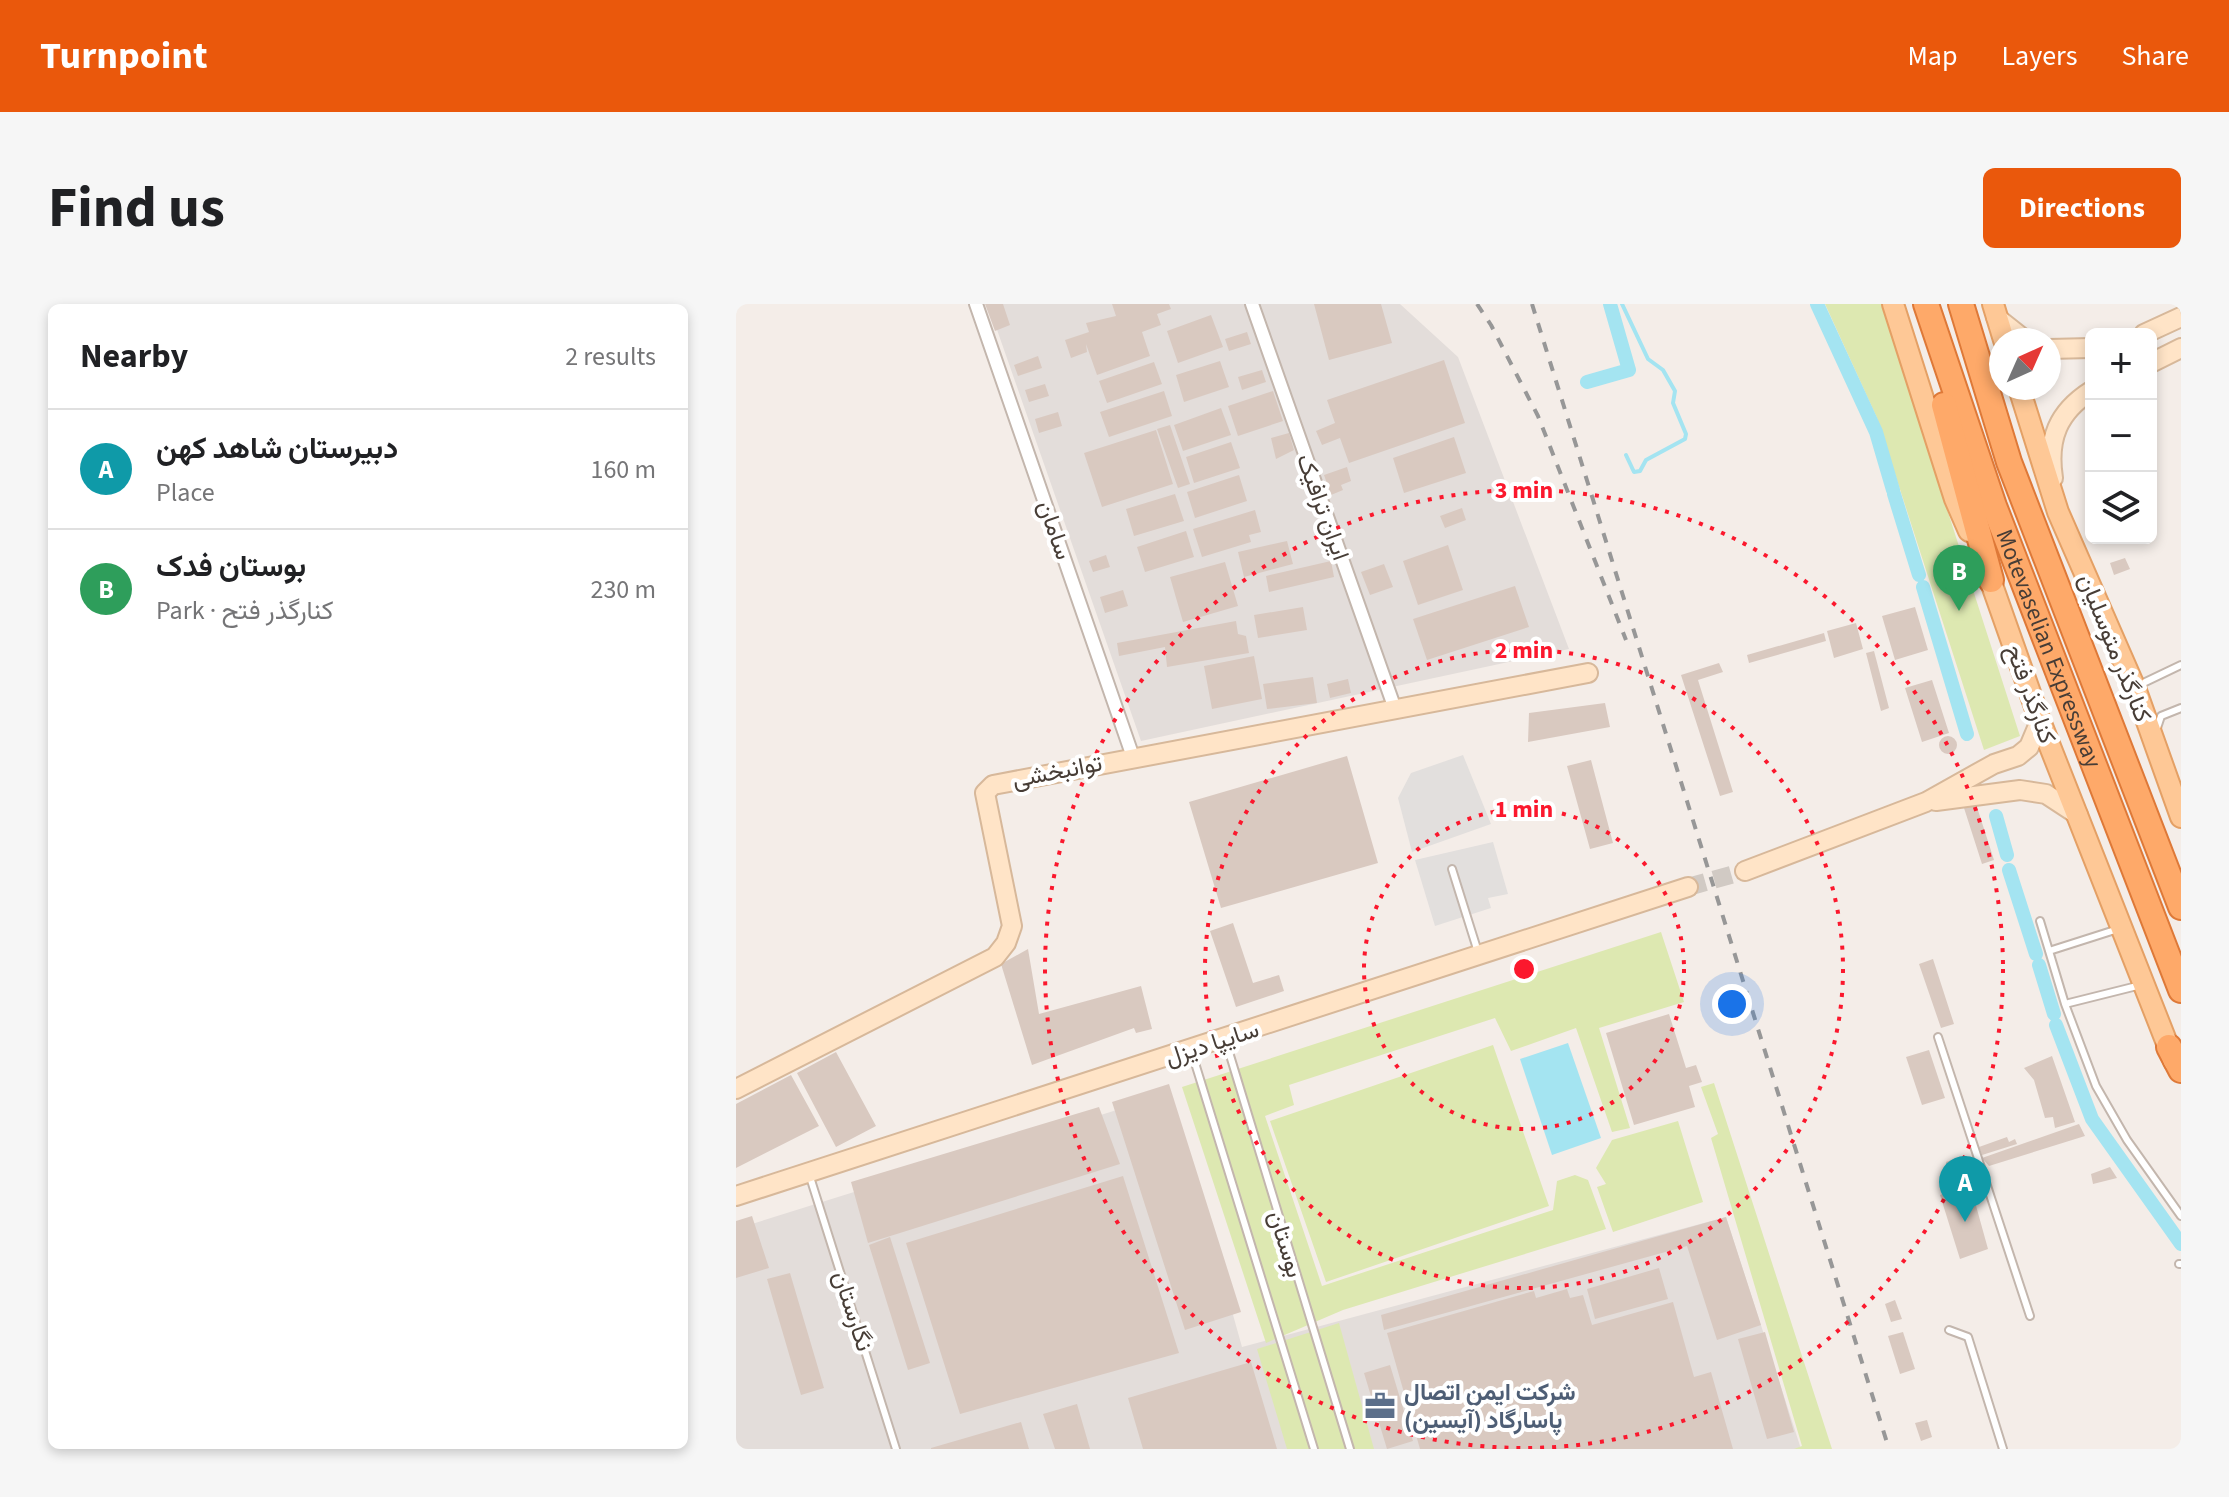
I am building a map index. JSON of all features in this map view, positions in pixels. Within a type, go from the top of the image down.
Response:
[{"type":"highway","name":"Motevaselian Expressway","points":[[1961,304],[2009,462],[2181,907]]},
{"type":"highway","points":[[1927,310],[1939,386],[1991,580]]},
{"type":"highway","name":"Motevaselian Expressway","points":[[1927,310],[1994,506],[2181,990]]},
{"type":"highway","points":[[2169,1047],[2181,1070]]},
{"type":"main road","name":"کنارگذر فتح","points":[[1893,304],[1955,499],[1991,580],[2040,721],[2181,1080]]},
{"type":"main road","name":"کنارگذر متوسلیان","points":[[2023,400],[2058,512],[2135,688],[2181,817]]},
{"type":"street","name":"سامان","points":[[976,304],[1133,757]]},
{"type":"street","name":"ایران ترافیک","points":[[1252,304],[1395,709]]},
{"type":"street","points":[[1994,310],[2013,328]]},
{"type":"street","points":[[2157,328],[2181,317]]},
{"type":"street","points":[[2061,349],[2085,348]]},
{"type":"street","points":[[2157,360],[2181,348]]},
{"type":"street","points":[[2058,512],[2050,457],[2052,441],[2067,407],[2085,395]]},
{"type":"street","name":"توانبخشی","points":[[736,1089],[995,957],[1006,943],[1012,926],[985,793],[993,785],[1588,673]]},
{"type":"street","points":[[1745,871],[1926,802],[1994,764],[2018,756],[2029,747],[2040,721]]},
{"type":"street","points":[[1926,802],[2020,790],[2046,794],[2078,815]]},
{"type":"street","name":"سایپا دیزل","points":[[736,1196],[1688,887]]},
{"type":"lane","points":[[2135,688],[2181,665]]},
{"type":"lane","points":[[2154,746],[2161,716],[2181,708]]},
{"type":"lane","points":[[1452,869],[1479,955]]},
{"type":"lane","points":[[2040,921],[2065,1004],[2096,1086],[2127,1140],[2181,1216]]},
{"type":"lane","points":[[2049,951],[2122,928]]},
{"type":"lane","points":[[2065,1004],[2144,985]]},
{"type":"lane","points":[[1938,1037],[2030,1316]]},
{"type":"lane","name":"بوستان","points":[[1225,1039],[1350,1449]]},
{"type":"lane","name":"بوستان","points":[[1191,1050],[1314,1449]]},
{"type":"lane","name":"نگارستان","points":[[809,1173],[896,1449]]},
{"type":"lane","points":[[1949,1330],[1968,1337],[2003,1449]]},
{"type":"shaded area","points":[[988,304],[1400,304],[1458,357],[1569,649],[1141,741]]},
{"type":"shaded area","points":[[1463,755],[1491,824],[1412,852],[1398,798],[1411,773]]},
{"type":"shaded area","points":[[1493,842],[1508,894],[1488,898],[1491,908],[1435,926],[1415,860]]},
{"type":"shaded area","points":[[1171,1093],[1242,1347],[1726,1217],[1801,1449],[736,1449],[736,1229]]},
{"type":"green space","points":[[1825,304],[1881,304],[2020,736],[1984,750],[1877,418]]},
{"type":"green space","points":[[1661,932],[1684,1002],[1599,1028],[1630,1128],[1612,1132],[1576,1028],[1511,1051],[1495,1018],[1289,1085],[1294,1105],[1265,1116],[1322,1286],[1553,1210],[1557,1181],[1575,1175],[1588,1180],[1606,1229],[1343,1310],[1266,1343],[1182,1087]]},
{"type":"green space","points":[[1493,1045],[1549,1206],[1326,1282],[1270,1121]]},
{"type":"green space","points":[[1714,1083],[1832,1449],[1794,1449],[1802,1446],[1711,1138],[1718,1134],[1701,1087]]},
{"type":"green space","points":[[1678,1121],[1703,1202],[1613,1232],[1597,1187],[1606,1184],[1596,1168],[1612,1140]]},
{"type":"green space","points":[[1339,1323],[1374,1449],[1287,1449],[1257,1349]]},
{"type":"water","points":[[1568,1043],[1601,1138],[1552,1155],[1520,1059]]},
{"type":"building","points":[[985,304],[1003,304],[1010,325],[995,331]]},
{"type":"building","points":[[1112,304],[1169,304],[1171,309],[1157,314],[1161,325],[1142,332],[1150,356],[1097,375],[1086,344],[1087,352],[1071,358],[1065,340],[1089,332],[1086,323],[1116,316]]},
{"type":"building","points":[[1314,304],[1381,304],[1392,343],[1329,360]]},
{"type":"building","points":[[1211,315],[1223,347],[1178,363],[1167,331]]},
{"type":"building","points":[[1247,332],[1251,344],[1229,351],[1225,339]]},
{"type":"building","points":[[1038,356],[1042,368],[1018,376],[1014,365]]},
{"type":"building","points":[[1444,360],[1465,423],[1349,463],[1340,438],[1322,445],[1316,431],[1335,423],[1327,400]]},
{"type":"building","points":[[1220,361],[1229,387],[1184,402],[1176,375]]},
{"type":"building","points":[[1154,362],[1162,384],[1107,403],[1099,381]]},
{"type":"building","points":[[1262,370],[1266,382],[1242,390],[1238,377]]},
{"type":"building","points":[[1045,384],[1049,396],[1029,402],[1025,390]]},
{"type":"building","points":[[1164,391],[1172,416],[1109,437],[1100,412]]},
{"type":"building","points":[[1273,391],[1283,421],[1238,436],[1228,406]]},
{"type":"building","points":[[1221,408],[1231,435],[1183,451],[1174,425]]},
{"type":"building","points":[[1058,412],[1062,426],[1039,433],[1035,419]]},
{"type":"building","points":[[1170,425],[1190,484],[1178,488],[1157,429]]},
{"type":"building","points":[[1156,430],[1173,484],[1102,507],[1084,453]]},
{"type":"building","points":[[1289,433],[1294,450],[1276,459],[1271,438]]},
{"type":"building","points":[[1454,437],[1466,473],[1404,493],[1393,458]]},
{"type":"building","points":[[1231,442],[1240,468],[1194,483],[1186,457]]},
{"type":"building","points":[[1347,467],[1351,481],[1341,485],[1343,490],[1331,495],[1324,475]]},
{"type":"building","points":[[1239,475],[1247,501],[1195,518],[1187,492]]},
{"type":"building","points":[[1175,494],[1184,521],[1134,536],[1126,509]]},
{"type":"building","points":[[1462,508],[1466,520],[1445,528],[1440,516]]},
{"type":"building","points":[[1255,510],[1261,532],[1249,535],[1251,542],[1202,557],[1193,529]]},
{"type":"building","points":[[1186,531],[1194,557],[1145,572],[1137,547]]},
{"type":"building","points":[[1287,541],[1293,564],[1244,577],[1238,552]]},
{"type":"building","points":[[1448,545],[1463,590],[1418,605],[1403,561]]},
{"type":"building","points":[[1106,555],[1110,567],[1093,572],[1089,561]]},
{"type":"building","points":[[2125,558],[2130,569],[2114,575],[2110,563]]},
{"type":"building","points":[[1331,561],[1334,577],[1269,592],[1266,576]]},
{"type":"building","points":[[1225,562],[1238,606],[1183,622],[1170,577]]},
{"type":"building","points":[[1384,564],[1393,587],[1370,595],[1361,572]]},
{"type":"building","points":[[1515,586],[1529,627],[1427,660],[1413,619]]},
{"type":"building","points":[[1123,590],[1128,606],[1105,613],[1100,597]]},
{"type":"building","points":[[1303,607],[1307,630],[1258,638],[1254,615]]},
{"type":"building","points":[[1915,607],[1928,650],[1895,660],[1882,616]]},
{"type":"building","points":[[1236,621],[1238,634],[1246,636],[1249,653],[1167,667],[1165,647],[1119,656],[1117,643]]},
{"type":"building","points":[[1856,623],[1863,649],[1834,658],[1827,631]]},
{"type":"building","points":[[1824,633],[1826,641],[1749,663],[1747,655]]},
{"type":"building","points":[[1874,651],[1889,708],[1881,711],[1866,653]]},
{"type":"building","points":[[1254,656],[1262,699],[1212,709],[1204,666]]},
{"type":"building","points":[[1719,663],[1723,672],[1698,680],[1733,792],[1720,796],[1681,675]]},
{"type":"building","points":[[1313,677],[1317,703],[1267,709],[1263,684]]},
{"type":"building","points":[[1348,679],[1351,693],[1330,698],[1327,684]]},
{"type":"building","points":[[1932,680],[1949,733],[1922,742],[1905,688]]},
{"type":"building","points":[[1605,703],[1610,727],[1528,742],[1529,713]]},
{"type":"building","points":[[1944,736],[1952,736],[1957,745],[1955,752],[1944,754],[1939,749],[1939,741]]},
{"type":"building","points":[[1347,756],[1378,863],[1221,908],[1189,802]]},
{"type":"building","points":[[1591,760],[1613,843],[1590,849],[1567,766]]},
{"type":"building","points":[[1976,804],[1994,860],[1982,864],[1964,808]]},
{"type":"building","points":[[1233,923],[1253,983],[1279,975],[1284,991],[1236,1007],[1210,931]]},
{"type":"building","points":[[1028,949],[1039,1014],[1141,986],[1152,1029],[1136,1033],[1134,1028],[1032,1065],[1001,964]]},
{"type":"building","points":[[1933,959],[1954,1024],[1941,1028],[1919,964]]},
{"type":"building","points":[[1669,1014],[1686,1068],[1696,1065],[1702,1082],[1689,1086],[1695,1107],[1634,1125],[1606,1033]]},
{"type":"building","points":[[1929,1050],[1945,1098],[1922,1105],[1906,1057]]},
{"type":"building","points":[[836,1052],[876,1126],[836,1147],[797,1073]]},
{"type":"building","points":[[2052,1056],[2075,1122],[2055,1128],[2053,1117],[2045,1118],[2034,1080],[2024,1068]]},
{"type":"building","points":[[791,1075],[819,1126],[736,1168],[736,1104]]},
{"type":"building","points":[[1169,1084],[1241,1312],[1185,1330],[1112,1102]]},
{"type":"building","points":[[1099,1107],[1120,1164],[868,1243],[851,1182]]},
{"type":"building","points":[[2079,1124],[2085,1136],[1989,1166],[1982,1158]]},
{"type":"building","points":[[2007,1137],[2009,1142],[2015,1139],[2017,1144],[1982,1155],[1979,1147]]},
{"type":"building","points":[[1963,1156],[1967,1169],[1962,1170],[1965,1179],[1952,1184],[1946,1162]]},
{"type":"building","points":[[2110,1167],[2117,1178],[2093,1184],[2091,1174]]},
{"type":"building","points":[[1123,1176],[1179,1353],[960,1414],[906,1243]]},
{"type":"building","points":[[1970,1184],[1988,1249],[1960,1259],[1940,1195]]},
{"type":"building","points":[[752,1216],[769,1268],[736,1278],[736,1221]]},
{"type":"building","points":[[1726,1217],[1761,1325],[1717,1340],[1687,1246],[1384,1330],[1381,1315]]},
{"type":"building","points":[[890,1237],[930,1363],[908,1370],[869,1245]]},
{"type":"building","points":[[1659,1268],[1668,1299],[1595,1319],[1587,1289]]},
{"type":"building","points":[[790,1273],[824,1388],[801,1395],[767,1279]]},
{"type":"building","points":[[1567,1289],[1570,1298],[1583,1295],[1592,1325],[1673,1302],[1694,1377],[1711,1372],[1733,1449],[1420,1449],[1387,1333],[1534,1291],[1536,1298]]},
{"type":"building","points":[[1895,1300],[1902,1319],[1891,1322],[1885,1304]]},
{"type":"building","points":[[1765,1332],[1794,1432],[1767,1439],[1738,1339]]},
{"type":"building","points":[[1903,1332],[1915,1369],[1900,1374],[1888,1336]]},
{"type":"building","points":[[1251,1362],[1277,1449],[1143,1449],[1128,1398]]},
{"type":"building","points":[[1390,1365],[1413,1441],[1387,1449],[1364,1373]]},
{"type":"building","points":[[1077,1404],[1090,1449],[1055,1449],[1043,1414]]},
{"type":"building","points":[[1927,1420],[1932,1437],[1921,1441],[1915,1423]]},
{"type":"building","points":[[1021,1422],[1029,1449],[931,1449],[931,1448]]},
{"type":"waterway","points":[[1587,382],[1629,370],[1610,304]]},
{"type":"waterway","points":[[1622,304],[1648,359],[1663,370],[1675,391],[1673,403],[1686,434],[1685,439],[1646,460],[1640,471],[1634,472],[1626,455]]},
{"type":"waterway","points":[[1817,304],[1876,432],[1893,490]]},
{"type":"waterway","points":[[1894,494],[1919,575]]},
{"type":"waterway","points":[[1923,587],[1967,734]]},
{"type":"waterway","points":[[1996,816],[2007,855]]},
{"type":"waterway","points":[[2009,870],[2036,954]]},
{"type":"waterway","points":[[2039,965],[2054,1014]]},
{"type":"waterway","points":[[2056,1025],[2092,1119],[2181,1244]]},
{"type":"tunnel","points":[[1688,887],[1745,871]]},
{"type":"railway","points":[[1477,304],[1538,416],[1626,640]]},
{"type":"railway","points":[[1532,304],[1889,1449]]},
{"type":"place","name":"بوستان فدک","points":[[1959,611]]},
{"type":"place","name":"دبیرستان شاهد کهن","points":[[1965,1222]]},
{"type":"place","name":"شرکت ایمن اتصال پاسارگاد (آیسین)","points":[[1380,1406]]}]
